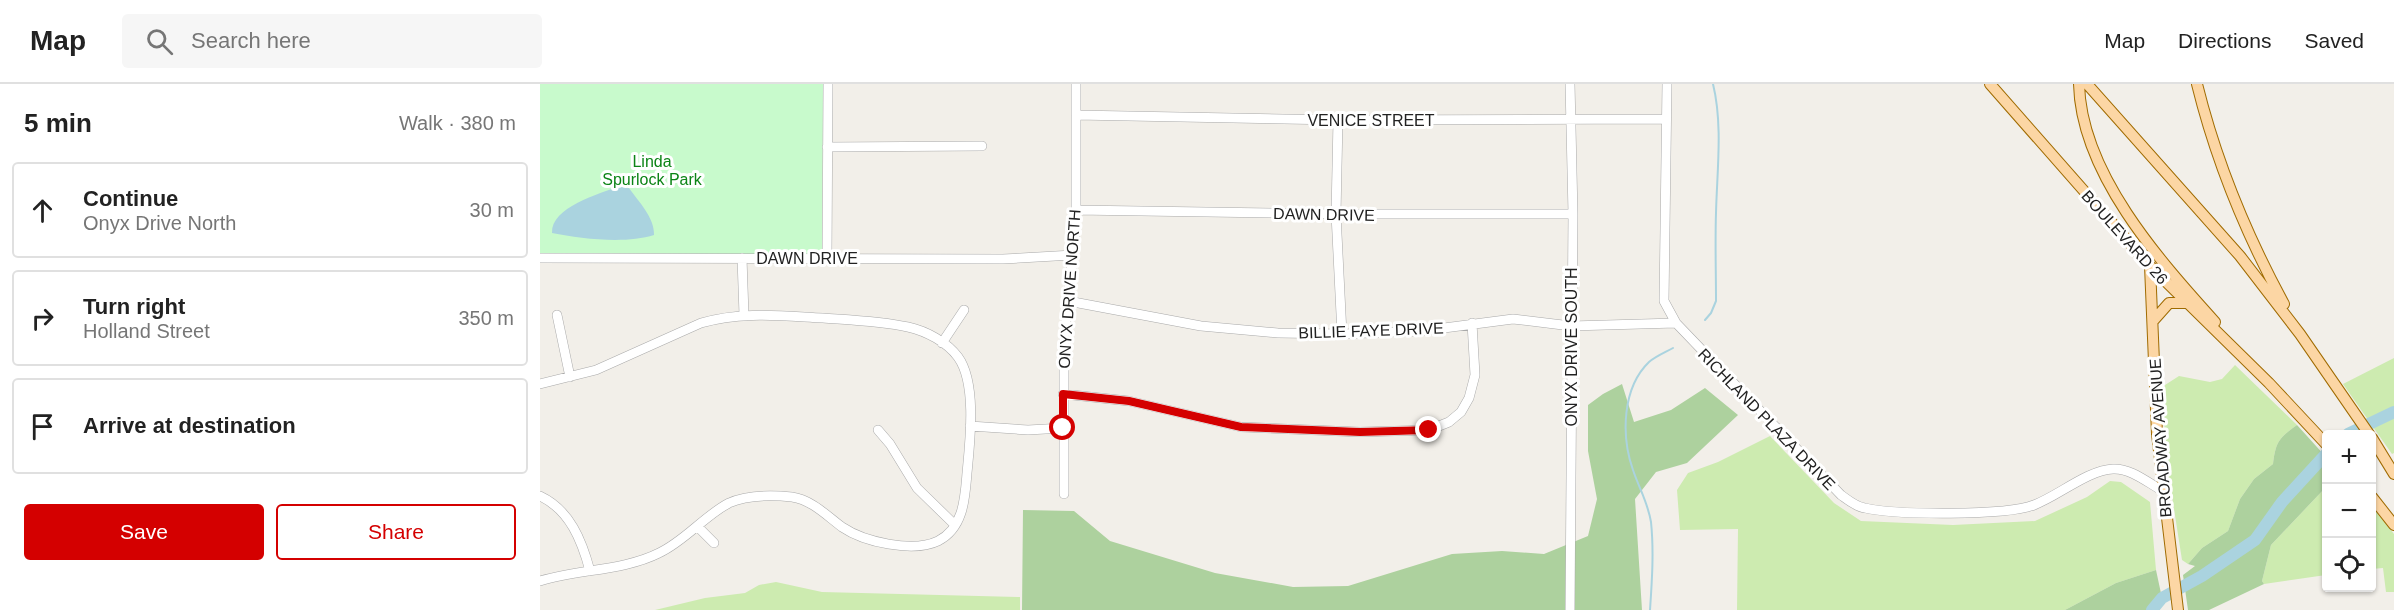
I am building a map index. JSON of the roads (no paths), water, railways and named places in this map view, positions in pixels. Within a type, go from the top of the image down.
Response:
[{"type":"main road","name":"BOULEVARD 26","points":[[1990,84],[2150,266],[2269,383]]},
{"type":"main road","points":[[2079,84],[2090,136],[2115,195],[2152,250],[2322,439]]},
{"type":"main road","points":[[2087,84],[2240,256],[2300,334],[2366,430]]},
{"type":"main road","points":[[2197,84],[2205,116],[2232,196],[2258,255],[2300,334]]},
{"type":"main road","name":"BROADWAY AVENUE","points":[[2150,266],[2157,434],[2178,610]]},
{"type":"main road","points":[[2153,321],[2169,303],[2186,303]]},
{"type":"main road","points":[[2376,445],[2394,474]]},
{"type":"main road","points":[[2376,502],[2392,520]]},
{"type":"street","points":[[827,259],[828,84]]},
{"type":"street","name":"ONYX DRIVE NORTH","points":[[1064,494],[1064,328],[1076,210],[1076,84]]},
{"type":"street","name":"ONYX DRIVE SOUTH","points":[[1570,84],[1573,214],[1570,610]]},
{"type":"street","name":"RICHLAND PLAZA DRIVE","points":[[1667,84],[1664,301],[1676,323],[1841,495],[1862,508],[1902,512],[2005,511],[2032,506],[2093,475],[2115,469],[2127,471],[2163,491]]},
{"type":"street","name":"VENICE STREET","points":[[1076,115],[1338,120],[1666,119]]},
{"type":"street","points":[[1338,120],[1336,214],[1342,334]]},
{"type":"street","points":[[827,147],[982,146]]},
{"type":"street","name":"DAWN DRIVE","points":[[1076,210],[1336,214],[1573,214]]},
{"type":"street","name":"DAWN DRIVE","points":[[540,258],[1003,259],[1073,255]]},
{"type":"street","points":[[742,258],[744,315]]},
{"type":"street","name":"BILLIE FAYE DRIVE","points":[[1068,301],[1201,326],[1278,333],[1342,334],[1428,330],[1513,319],[1571,326],[1676,323]]},
{"type":"street","points":[[942,343],[964,310]]},
{"type":"street","points":[[556,315],[570,376]]},
{"type":"street","points":[[540,384],[596,370],[719,317],[744,315],[879,322],[910,328],[932,336],[960,359],[968,387],[970,426],[965,501],[955,525],[938,541],[914,545],[889,544],[850,532],[802,500],[766,496],[731,502],[659,554],[637,561],[540,581]]},
{"type":"street","points":[[1063,394],[1129,401],[1241,427],[1360,432],[1429,430],[1449,422],[1461,412],[1469,398],[1475,375],[1472,323]]},
{"type":"street","points":[[970,426],[1028,430],[1063,428]]},
{"type":"street","points":[[878,430],[890,444],[917,488],[955,525]]},
{"type":"street","points":[[540,496],[557,506],[578,534],[590,571]]},
{"type":"street","points":[[698,526],[714,543]]},
{"type":"water","points":[[620,186],[629,188],[645,210],[652,222],[654,235],[617,240],[590,239],[552,233],[559,216],[568,209]]},
{"type":"waterway","points":[[1705,320],[1716,301],[1719,132],[1713,84]]},
{"type":"waterway","points":[[1650,610],[1653,555],[1651,522],[1629,457],[1626,413],[1633,385],[1640,373],[1649,362],[1673,348]]},
{"type":"waterway","points":[[2356,430],[2394,412]]},
{"type":"waterway","points":[[2152,610],[2162,598],[2202,576],[2255,540],[2282,502],[2322,458]]},
{"type":"park label","name":"Linda Spurlock Park","points":[[652,170]]}]
